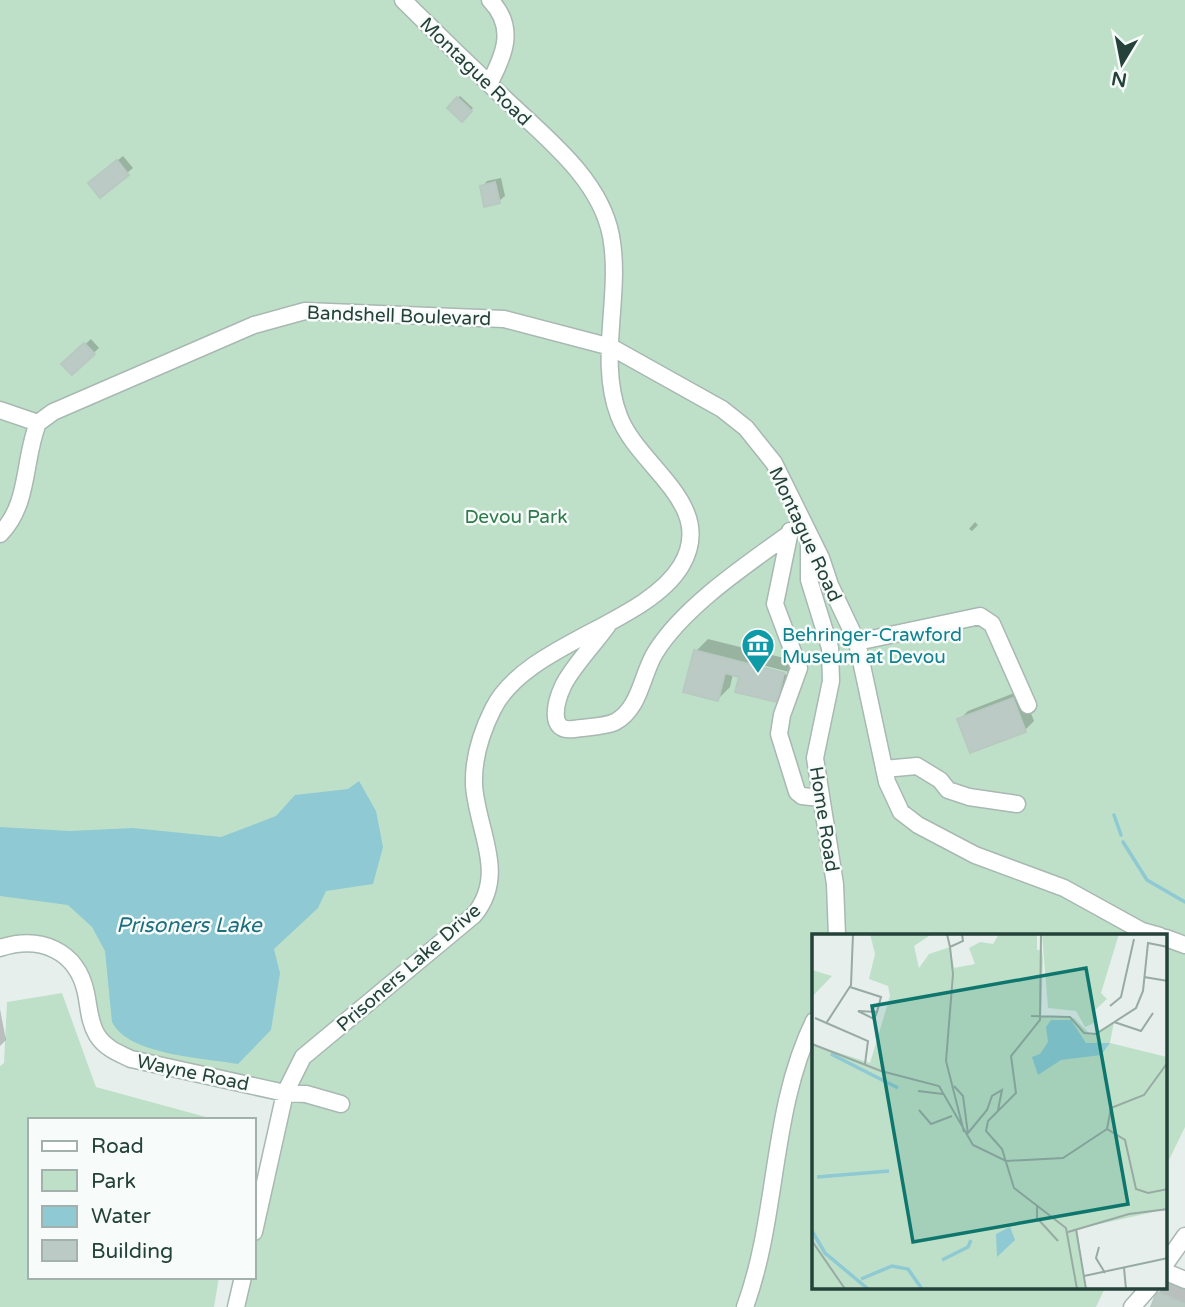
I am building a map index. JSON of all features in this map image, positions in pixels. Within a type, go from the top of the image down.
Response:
[{"type":"street","name":"Montague Road","points":[[403,0],[585,180],[606,217],[614,264],[611,348],[636,364],[699,394],[746,428],[774,463],[809,539],[821,558],[830,585],[857,642],[884,769],[894,803],[918,825],[975,855],[1052,883],[1142,931],[1153,934]]},
{"type":"street","points":[[489,84],[500,62],[508,33],[500,11],[490,0]]},
{"type":"street","name":"Bandshell Boulevard","points":[[38,423],[52,412],[254,325],[305,311],[504,319],[611,348]]},
{"type":"street","name":"Prisoners Lake Drive","points":[[256,1223],[285,1093],[299,1064],[314,1046],[452,934],[483,904],[491,874],[491,860],[477,810],[474,782],[485,727],[495,705],[511,685],[645,600],[673,578],[689,550],[691,529],[682,501],[632,442],[619,417],[611,385],[611,348]]},
{"type":"street","points":[[0,410],[38,423],[19,508],[0,534]]},
{"type":"street","points":[[795,508],[775,604],[799,668],[779,734],[797,792],[802,796],[820,798]]},
{"type":"street","points":[[613,618],[563,685],[555,718],[558,726],[566,730],[615,722],[627,712],[639,692],[654,654],[666,639],[726,579],[789,534]]},
{"type":"street","name":"Home Road","points":[[809,539],[809,580],[830,648],[831,681],[815,758],[835,884],[837,934]]},
{"type":"street","points":[[857,642],[980,616],[992,624],[1028,705]]},
{"type":"street","points":[[884,769],[917,766],[940,780],[948,790],[969,797],[1017,804]]},
{"type":"street","points":[[1168,939],[1185,945]]},
{"type":"street","name":"Wayne Road","points":[[0,948],[36,943],[64,953],[80,972],[97,1034],[111,1049],[131,1059],[285,1093],[306,1094],[341,1104]]},
{"type":"street","points":[[745,1307],[761,1254],[787,1091],[812,1026]]},
{"type":"street","points":[[1168,1260],[1185,1236]]},
{"type":"street","points":[[1168,1273],[1185,1280]]},
{"type":"street","points":[[236,1307],[243,1279]]},
{"type":"street","points":[[1132,1307],[1147,1290]]},
{"type":"green space","name":"Devou Park","points":[[0,0],[1185,0],[1185,1127],[1168,1162],[1168,934],[812,934],[812,1290],[1104,1290],[1096,1307],[236,1307],[243,1279],[256,1279],[256,1223],[285,1093],[111,1049],[64,953],[0,948]]},
{"type":"green space","points":[[62,993],[96,1087],[210,1118],[28,1118],[28,1279],[219,1279],[214,1307],[0,1307],[0,1066],[4,1063],[7,1002]]},
{"type":"water","name":"Prisoners Lake","points":[[359,781],[376,811],[383,847],[373,884],[326,891],[318,908],[274,949],[280,973],[271,1030],[238,1064],[168,1053],[134,1042],[121,1033],[112,1022],[105,951],[92,927],[68,905],[0,896],[0,827],[70,831],[133,828],[221,837],[276,816],[295,795],[348,789]]},
{"type":"building","points":[[457,97],[472,111],[462,122],[447,108]]},
{"type":"building","points":[[117,160],[129,175],[100,198],[88,183]]},
{"type":"building","points":[[495,182],[500,203],[484,207],[480,186]]},
{"type":"building","points":[[84,343],[95,354],[72,375],[61,364]]},
{"type":"building","name":"Behringer-Crawford Museum at Devou","points":[[694,650],[784,673],[777,702],[735,692],[739,677],[725,673],[718,701],[683,692]]},
{"type":"building","points":[[1013,698],[1026,732],[970,753],[957,719]]},
{"type":"building","points":[[1157,1292],[1185,1304],[1185,1307],[1151,1307]]},
{"type":"waterway","points":[[1114,815],[1121,835]]},
{"type":"waterway","points":[[1123,842],[1147,880],[1185,902]]},
{"type":"place","name":"Behringer-Crawford Museum at Devou","points":[[758,675]]}]
